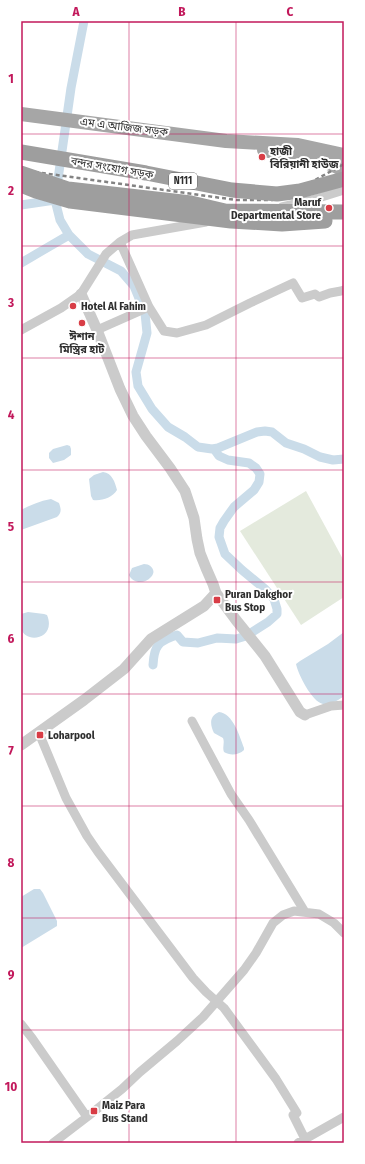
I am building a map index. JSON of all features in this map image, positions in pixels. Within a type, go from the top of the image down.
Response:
[{"type":"highway","name":"বন্দর সংযোগ সড়ক","points":[[21,152],[146,173],[232,190],[277,194],[300,191],[344,179]]},
{"type":"highway","points":[[21,173],[68,189],[191,203],[225,211],[344,212]]},
{"type":"highway","points":[[21,185],[70,201],[231,221],[282,224],[344,221]]},
{"type":"main road","name":"এম এ আজিজ সড়ক","points":[[27,115],[226,141],[298,145],[344,155]]},
{"type":"main road","name":"এম এ আজিজ সড়ক","points":[[226,141],[324,162],[335,165],[344,171]]},
{"type":"street","points":[[21,330],[61,308],[81,294],[106,254],[120,242],[132,235],[166,228],[235,218],[312,200],[344,190]]},
{"type":"street","points":[[120,242],[149,307],[164,332],[177,333],[206,325],[293,283],[302,298],[315,294],[319,297],[330,292],[344,290]]},
{"type":"street","points":[[81,294],[120,389],[133,416],[170,468],[184,491],[194,518],[200,553],[214,584],[216,593],[265,656],[300,712],[305,715],[331,706],[344,705]]},
{"type":"street","points":[[97,330],[149,307]]},
{"type":"street","points":[[21,746],[90,696],[124,669],[151,639],[204,606],[216,593]]},
{"type":"street","points":[[192,721],[231,794],[249,820],[305,912]]},
{"type":"street","points":[[39,733],[66,798],[78,821],[98,852],[193,978],[224,1008],[276,1080],[297,1113],[293,1115],[302,1141],[344,1117]]},
{"type":"street","points":[[53,1143],[122,1089],[203,1018],[256,954],[274,924],[283,915],[294,911],[319,914],[340,922],[344,933]]},
{"type":"street","points":[[21,1024],[87,1117]]},
{"type":"shaded area","points":[[306,491],[344,561],[344,597],[301,625],[240,531]]},
{"type":"water","points":[[67,445],[70,446],[71,455],[64,460],[53,463],[49,458],[49,453],[53,449]]},
{"type":"water","points":[[103,472],[111,476],[117,490],[115,493],[106,498],[93,500],[91,496],[89,479],[94,475]]},
{"type":"water","points":[[51,499],[59,503],[61,510],[60,514],[57,517],[21,530],[21,510],[35,503]]},
{"type":"water","points":[[144,564],[149,565],[152,568],[153,575],[146,581],[142,582],[133,580],[129,575],[132,568]]},
{"type":"water","points":[[28,612],[47,615],[49,623],[48,630],[39,637],[28,637],[21,628],[21,614]]},
{"type":"water","points":[[344,632],[344,696],[337,701],[323,704],[314,698],[310,693],[296,664]]},
{"type":"water","points":[[219,712],[228,716],[235,726],[244,748],[244,750],[240,753],[232,754],[224,752],[223,738],[214,733],[211,721],[213,716]]},
{"type":"water","points":[[34,889],[40,889],[43,893],[57,921],[57,926],[21,948],[21,897]]},
{"type":"waterway","points":[[84,21],[71,88],[55,200],[60,220],[69,235],[88,254],[121,271],[134,286],[145,313],[147,333],[136,372],[138,386],[152,409],[168,427],[198,447],[212,449],[218,448],[257,432],[265,431],[272,432],[286,443],[304,449],[320,457],[333,460],[344,459]]},
{"type":"waterway","points":[[21,205],[55,200]]},
{"type":"waterway","points":[[21,263],[69,235]]},
{"type":"waterway","points":[[153,665],[154,653],[158,645],[171,637],[177,635],[183,642],[198,643],[217,638],[236,639],[246,636],[268,622],[277,614],[274,599],[265,589],[225,554],[219,537],[220,528],[224,521],[234,507],[254,490],[259,482],[260,474],[256,468],[249,463],[228,460],[219,456],[214,449]]},
{"type":"railway","points":[[21,170],[236,200],[272,200],[306,185],[344,164]]},
{"type":"place","name":"হাজী বিরিয়ানী হাউজ","points":[[262,157]]},
{"type":"place","name":"Maruf Departmental Store","points":[[329,208]]},
{"type":"place","name":"Hotel Al Fahim","points":[[73,306]]},
{"type":"place","name":"ঈশান মিস্ত্রির হাট","points":[[82,323]]},
{"type":"place","name":"Puran Dakghor Bus Stop","points":[[217,600]]},
{"type":"place","name":"Loharpool","points":[[40,735]]},
{"type":"place","name":"Maiz Para Bus Stand","points":[[94,1111]]}]
